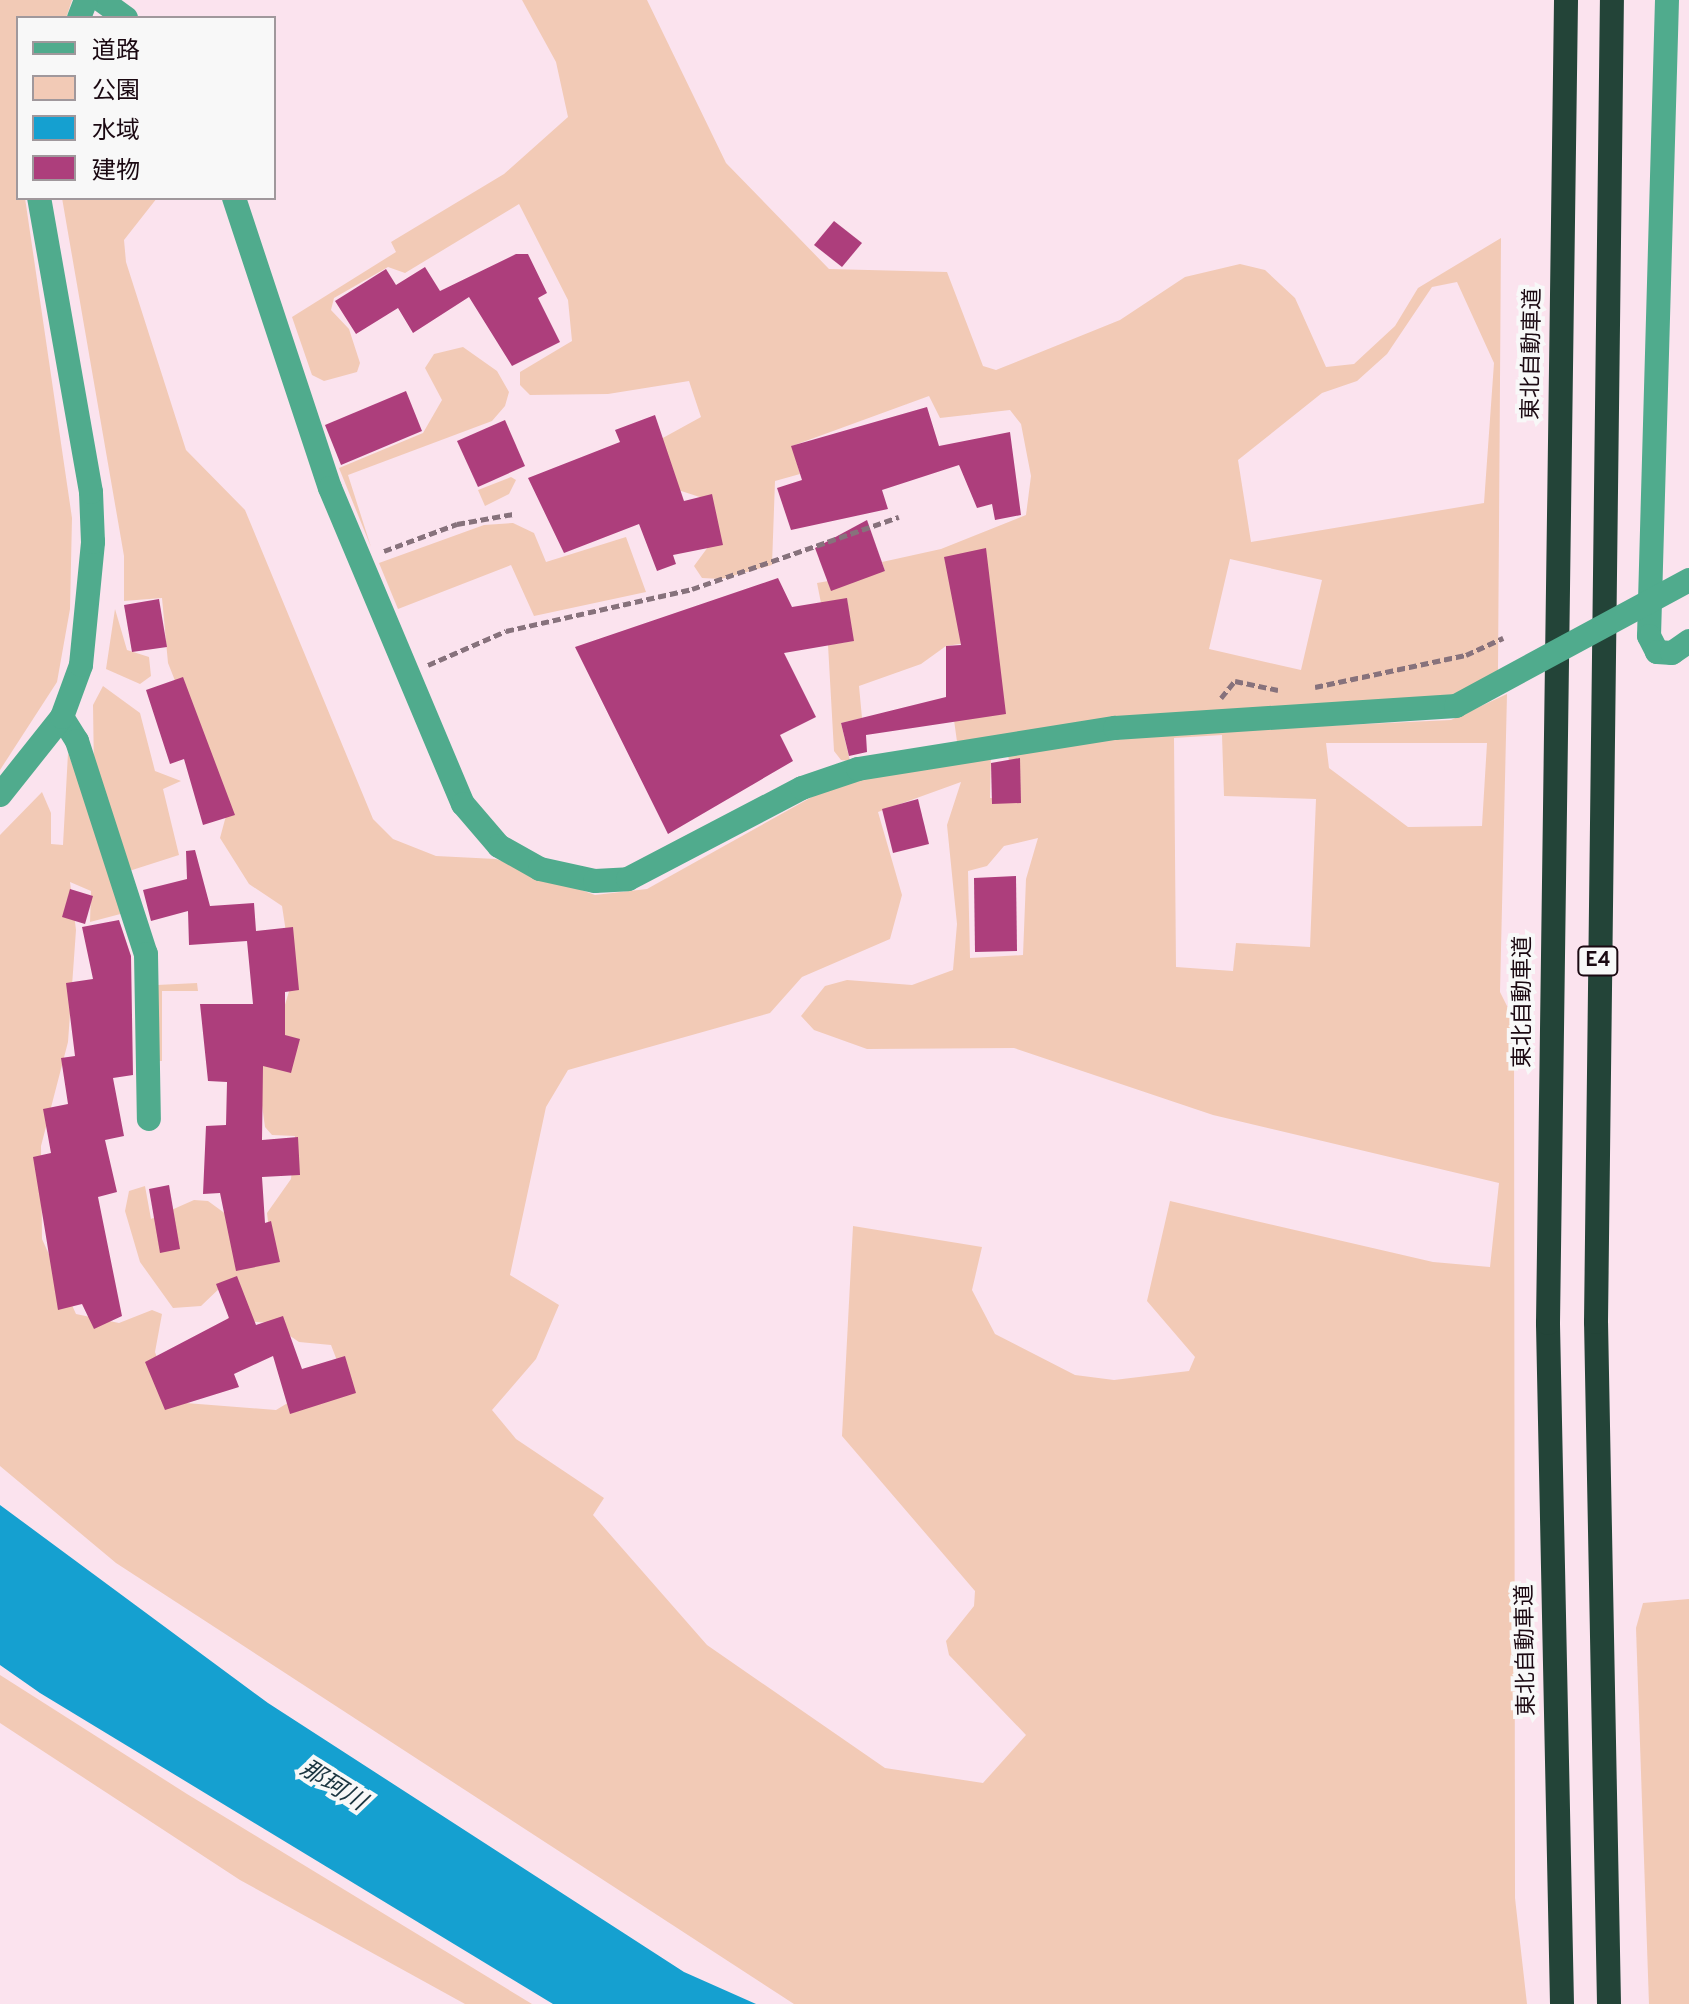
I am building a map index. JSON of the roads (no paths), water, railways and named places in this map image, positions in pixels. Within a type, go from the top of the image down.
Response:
[{"type":"highway","name":"東北自動車道","points":[[1562,2004],[1548,1323],[1566,0]]},
{"type":"highway","name":"E4","points":[[1609,2004],[1596,1306],[1612,0]]},
{"type":"street","points":[[101,0],[123,16]]},
{"type":"street","points":[[1667,0],[1649,636],[1657,652],[1672,653],[1689,641]]},
{"type":"street","points":[[0,795],[62,717],[81,665],[92,517],[39,200]]},
{"type":"street","points":[[235,200],[361,560],[463,804],[482,828],[540,869],[595,881],[665,866],[831,776],[1044,738],[1218,721],[1456,706],[1689,580]]},
{"type":"street","points":[[62,717],[77,741],[146,954],[149,1119]]},
{"type":"water","name":"那珂川","points":[[0,1505],[268,1703],[684,1972],[756,2004],[553,2004],[40,1693],[0,1665]]}]
